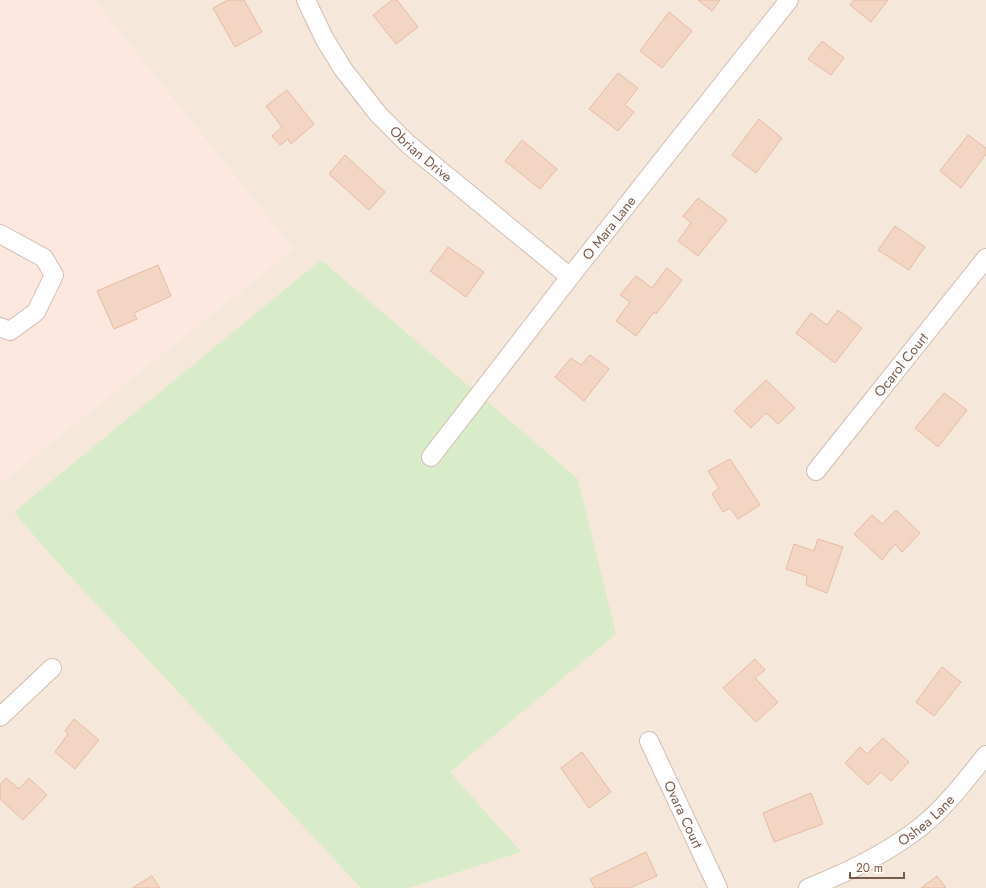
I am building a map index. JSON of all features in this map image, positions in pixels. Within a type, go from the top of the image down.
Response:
[{"type":"street","name":"Obrian Drive","points":[[306,0],[324,38],[343,69],[378,114],[408,144],[570,277]]},
{"type":"street","name":"O Mara Lane","points":[[431,457],[570,277],[789,0]]},
{"type":"street","points":[[0,234],[44,258],[54,275],[36,312],[10,331],[0,327]]},
{"type":"street","name":"Ocarol Court","points":[[816,471],[986,258]]},
{"type":"street","points":[[0,717],[52,668]]},
{"type":"street","name":"Ovara Court","points":[[649,741],[718,888]]},
{"type":"street","name":"Oshea Lane","points":[[808,888],[878,856],[922,826],[947,802],[986,755]]},
{"type":"shaded area","points":[[0,0],[94,0],[293,249],[0,483]]},
{"type":"shaded area","points":[[94,0],[986,0],[986,888],[0,888],[0,483],[293,249]]},
{"type":"green space","points":[[321,260],[578,479],[616,634],[450,772],[521,852],[409,888],[361,888],[56,561],[14,512]]},
{"type":"building","points":[[228,0],[244,0],[262,32],[235,47],[213,8]]},
{"type":"building","points":[[392,0],[397,0],[418,27],[396,44],[373,15]]},
{"type":"building","points":[[698,0],[720,0],[712,11]]},
{"type":"building","points":[[854,0],[888,0],[871,22],[850,5]]},
{"type":"building","points":[[669,12],[692,31],[662,68],[640,51]]},
{"type":"building","points":[[822,41],[844,58],[831,75],[808,59]]},
{"type":"building","points":[[618,73],[638,88],[625,105],[634,112],[618,131],[589,109]]},
{"type":"building","points":[[287,90],[314,124],[291,144],[288,139],[280,145],[272,136],[282,127],[266,106]]},
{"type":"building","points":[[759,119],[782,138],[756,173],[732,155]]},
{"type":"building","points":[[968,135],[986,148],[986,154],[961,188],[940,171]]},
{"type":"building","points":[[522,140],[557,169],[540,189],[505,161]]},
{"type":"building","points":[[345,155],[385,192],[369,210],[329,174]]},
{"type":"building","points":[[698,198],[727,220],[698,256],[678,241],[691,223],[683,216]]},
{"type":"building","points":[[895,226],[925,247],[909,270],[878,250]]},
{"type":"building","points":[[448,247],[484,272],[466,297],[430,271]]},
{"type":"building","points":[[158,265],[171,296],[134,313],[137,319],[114,329],[97,291]]},
{"type":"building","points":[[667,268],[682,280],[656,314],[654,312],[636,336],[616,321],[630,302],[620,295],[636,276],[652,288]]},
{"type":"building","points":[[838,310],[862,328],[835,363],[796,333],[811,313],[827,325]]},
{"type":"building","points":[[590,355],[609,369],[584,401],[555,377],[571,358],[581,365]]},
{"type":"building","points":[[766,380],[795,408],[778,424],[766,413],[751,428],[734,411]]},
{"type":"building","points":[[944,393],[967,410],[938,447],[915,428]]},
{"type":"building","points":[[730,459],[760,505],[738,519],[730,508],[723,512],[712,494],[719,488],[708,471]]},
{"type":"building","points":[[896,510],[920,533],[902,552],[895,544],[882,560],[854,534],[872,515],[882,524]]},
{"type":"building","points":[[818,539],[843,547],[827,593],[806,585],[807,576],[786,569],[794,544],[814,551]]},
{"type":"building","points":[[755,659],[765,670],[755,678],[778,702],[756,722],[723,688]]},
{"type":"building","points":[[942,667],[961,682],[934,716],[916,702]]},
{"type":"building","points":[[74,719],[99,740],[75,769],[55,752],[68,734],[65,731]]},
{"type":"building","points":[[883,738],[909,762],[891,781],[881,772],[868,785],[845,763],[860,747],[867,754]]},
{"type":"building","points":[[582,752],[611,792],[589,808],[561,768]]},
{"type":"building","points":[[6,778],[19,789],[29,778],[47,795],[23,820],[0,799],[0,785]]},
{"type":"building","points":[[811,793],[823,824],[774,842],[763,813]]},
{"type":"building","points":[[646,852],[657,876],[630,888],[595,888],[590,879]]},
{"type":"building","points":[[152,876],[160,888],[132,888]]},
{"type":"building","points":[[937,876],[946,888],[921,888]]}]
